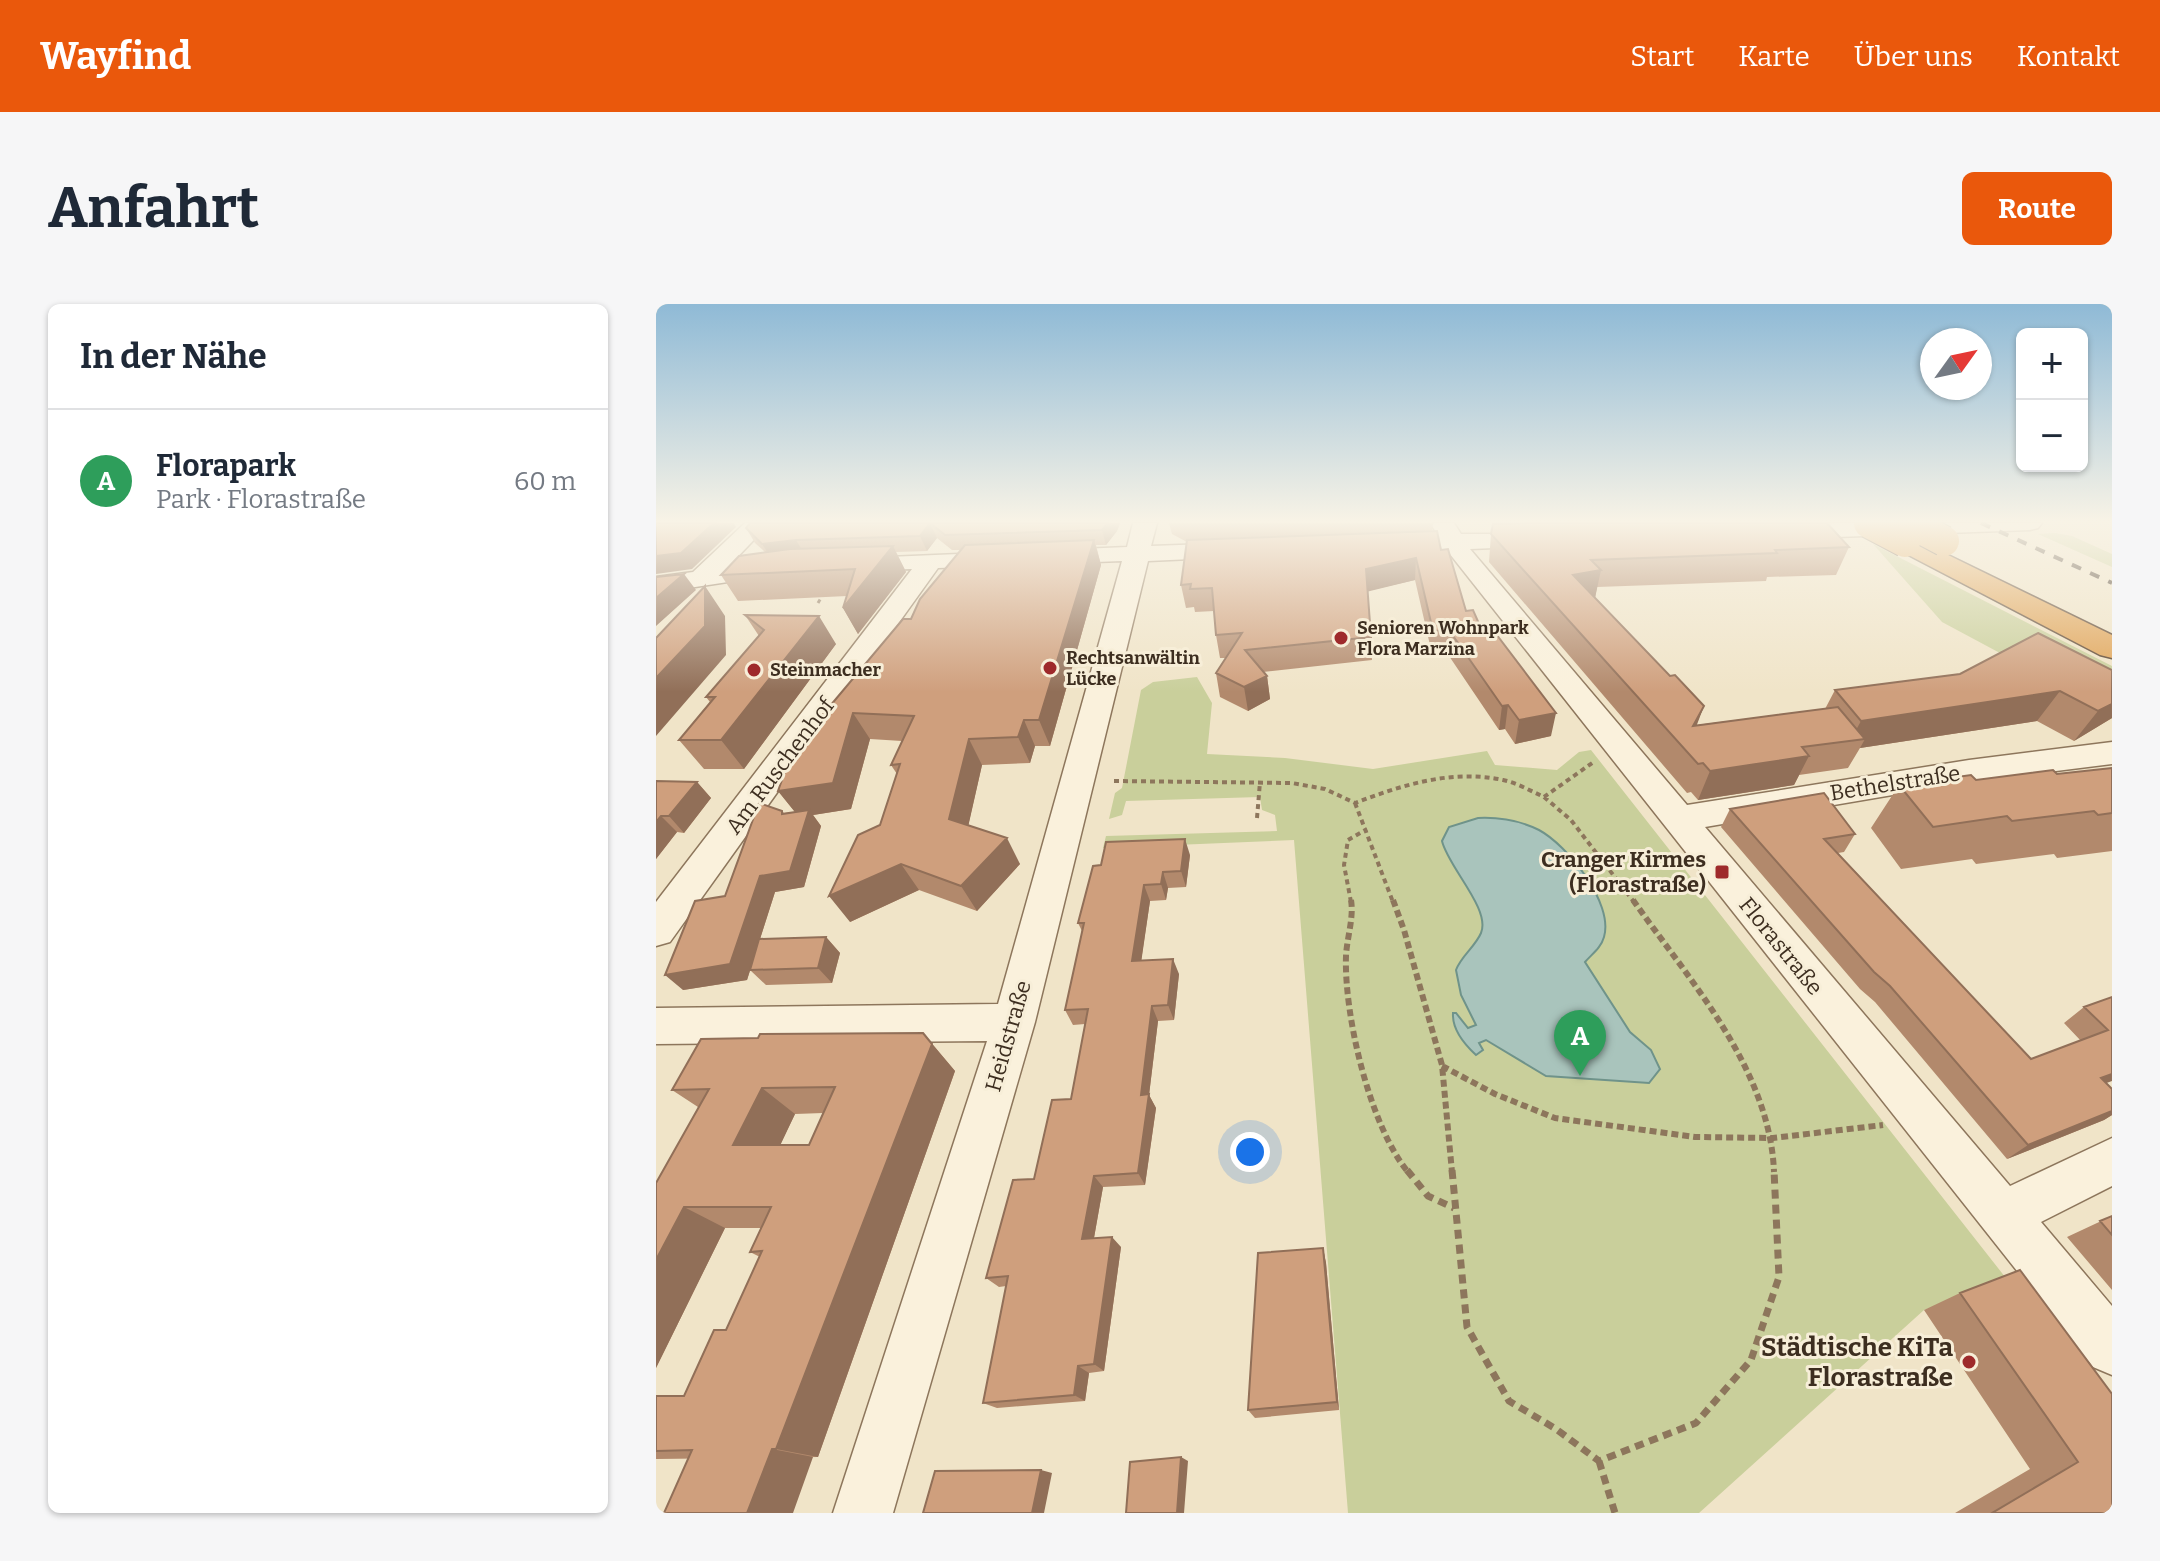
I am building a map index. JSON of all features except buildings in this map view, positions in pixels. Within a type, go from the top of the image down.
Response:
[{"type":"highway","points":[[1991,579],[2112,648]]},
{"type":"highway","points":[[2022,579],[2112,624]]},
{"type":"street","points":[[656,585],[698,579]]},
{"type":"street","name":"Am Ruschenhof","points":[[656,931],[917,579]]},
{"type":"street","name":"Heidstraße","points":[[863,1513],[1014,1022],[1130,579]]},
{"type":"street","name":"Florastraße","points":[[1486,579],[1623,752],[2112,1348]]},
{"type":"street","name":"Bethelstraße","points":[[1678,819],[1969,771],[2112,753]]},
{"type":"street","points":[[656,1026],[1014,1022]]},
{"type":"street","points":[[2003,1215],[2112,1161]]},
{"type":"path","points":[[1544,797],[1601,757],[1623,752]]},
{"type":"path","points":[[1355,803],[1414,782],[1458,776],[1504,780],[1544,797],[1571,820],[1599,853],[1699,994],[1742,1060],[1773,1138],[1779,1277],[1751,1360],[1696,1423],[1599,1461]]},
{"type":"path","points":[[1114,781],[1292,783],[1325,789],[1355,803],[1404,930],[1442,1065],[1467,1327],[1509,1401],[1556,1429],[1599,1461],[1615,1513]]},
{"type":"path","points":[[1257,818],[1260,782]]},
{"type":"path","points":[[1367,829],[1348,840],[1344,865],[1352,907],[1346,956],[1351,1023],[1392,1152],[1428,1196],[1455,1209]]},
{"type":"path","points":[[1442,1065],[1495,1094],[1555,1118],[1695,1137],[1773,1138],[1923,1119]]},
{"type":"green space","points":[[1904,579],[1942,579],[2112,666],[2112,713],[1942,622]]},
{"type":"green space","points":[[1197,677],[1212,703],[1207,754],[1285,758],[1373,769],[1487,751],[1495,765],[1557,770],[1579,752],[1591,750],[2009,1282],[1981,1288],[1924,1310],[1699,1513],[1348,1513],[1294,840],[1103,848],[1106,836],[1277,831],[1275,815],[1262,810],[1260,797],[1126,801],[1122,815],[1109,819],[1115,793],[1122,788],[1141,690],[1153,682]]},
{"type":"water","points":[[1478,818],[1509,820],[1539,830],[1562,848],[1586,876],[1602,908],[1605,923],[1603,941],[1585,962],[1630,1032],[1651,1050],[1660,1069],[1649,1083],[1546,1076],[1486,1040],[1479,1043],[1483,1050],[1476,1055],[1460,1036],[1454,1025],[1453,1013],[1468,1028],[1476,1025],[1461,995],[1456,970],[1481,933],[1482,923],[1475,900],[1442,841],[1449,827]]},
{"type":"railway","points":[[2104,579],[2112,583]]},
{"type":"place","name":"Senioren Wohnpark Flora Marzina","points":[[1341,638]]},
{"type":"place","name":"Rechtsanwältin Lücke","points":[[1050,668]]},
{"type":"place","name":"Steinmacher","points":[[754,670]]},
{"type":"place","name":"Cranger Kirmes (Florastraße)","points":[[1722,872]]},
{"type":"place","name":"Florapark","points":[[1580,1076]]},
{"type":"place","name":"Städtische KiTa Florastraße","points":[[1969,1362]]}]
